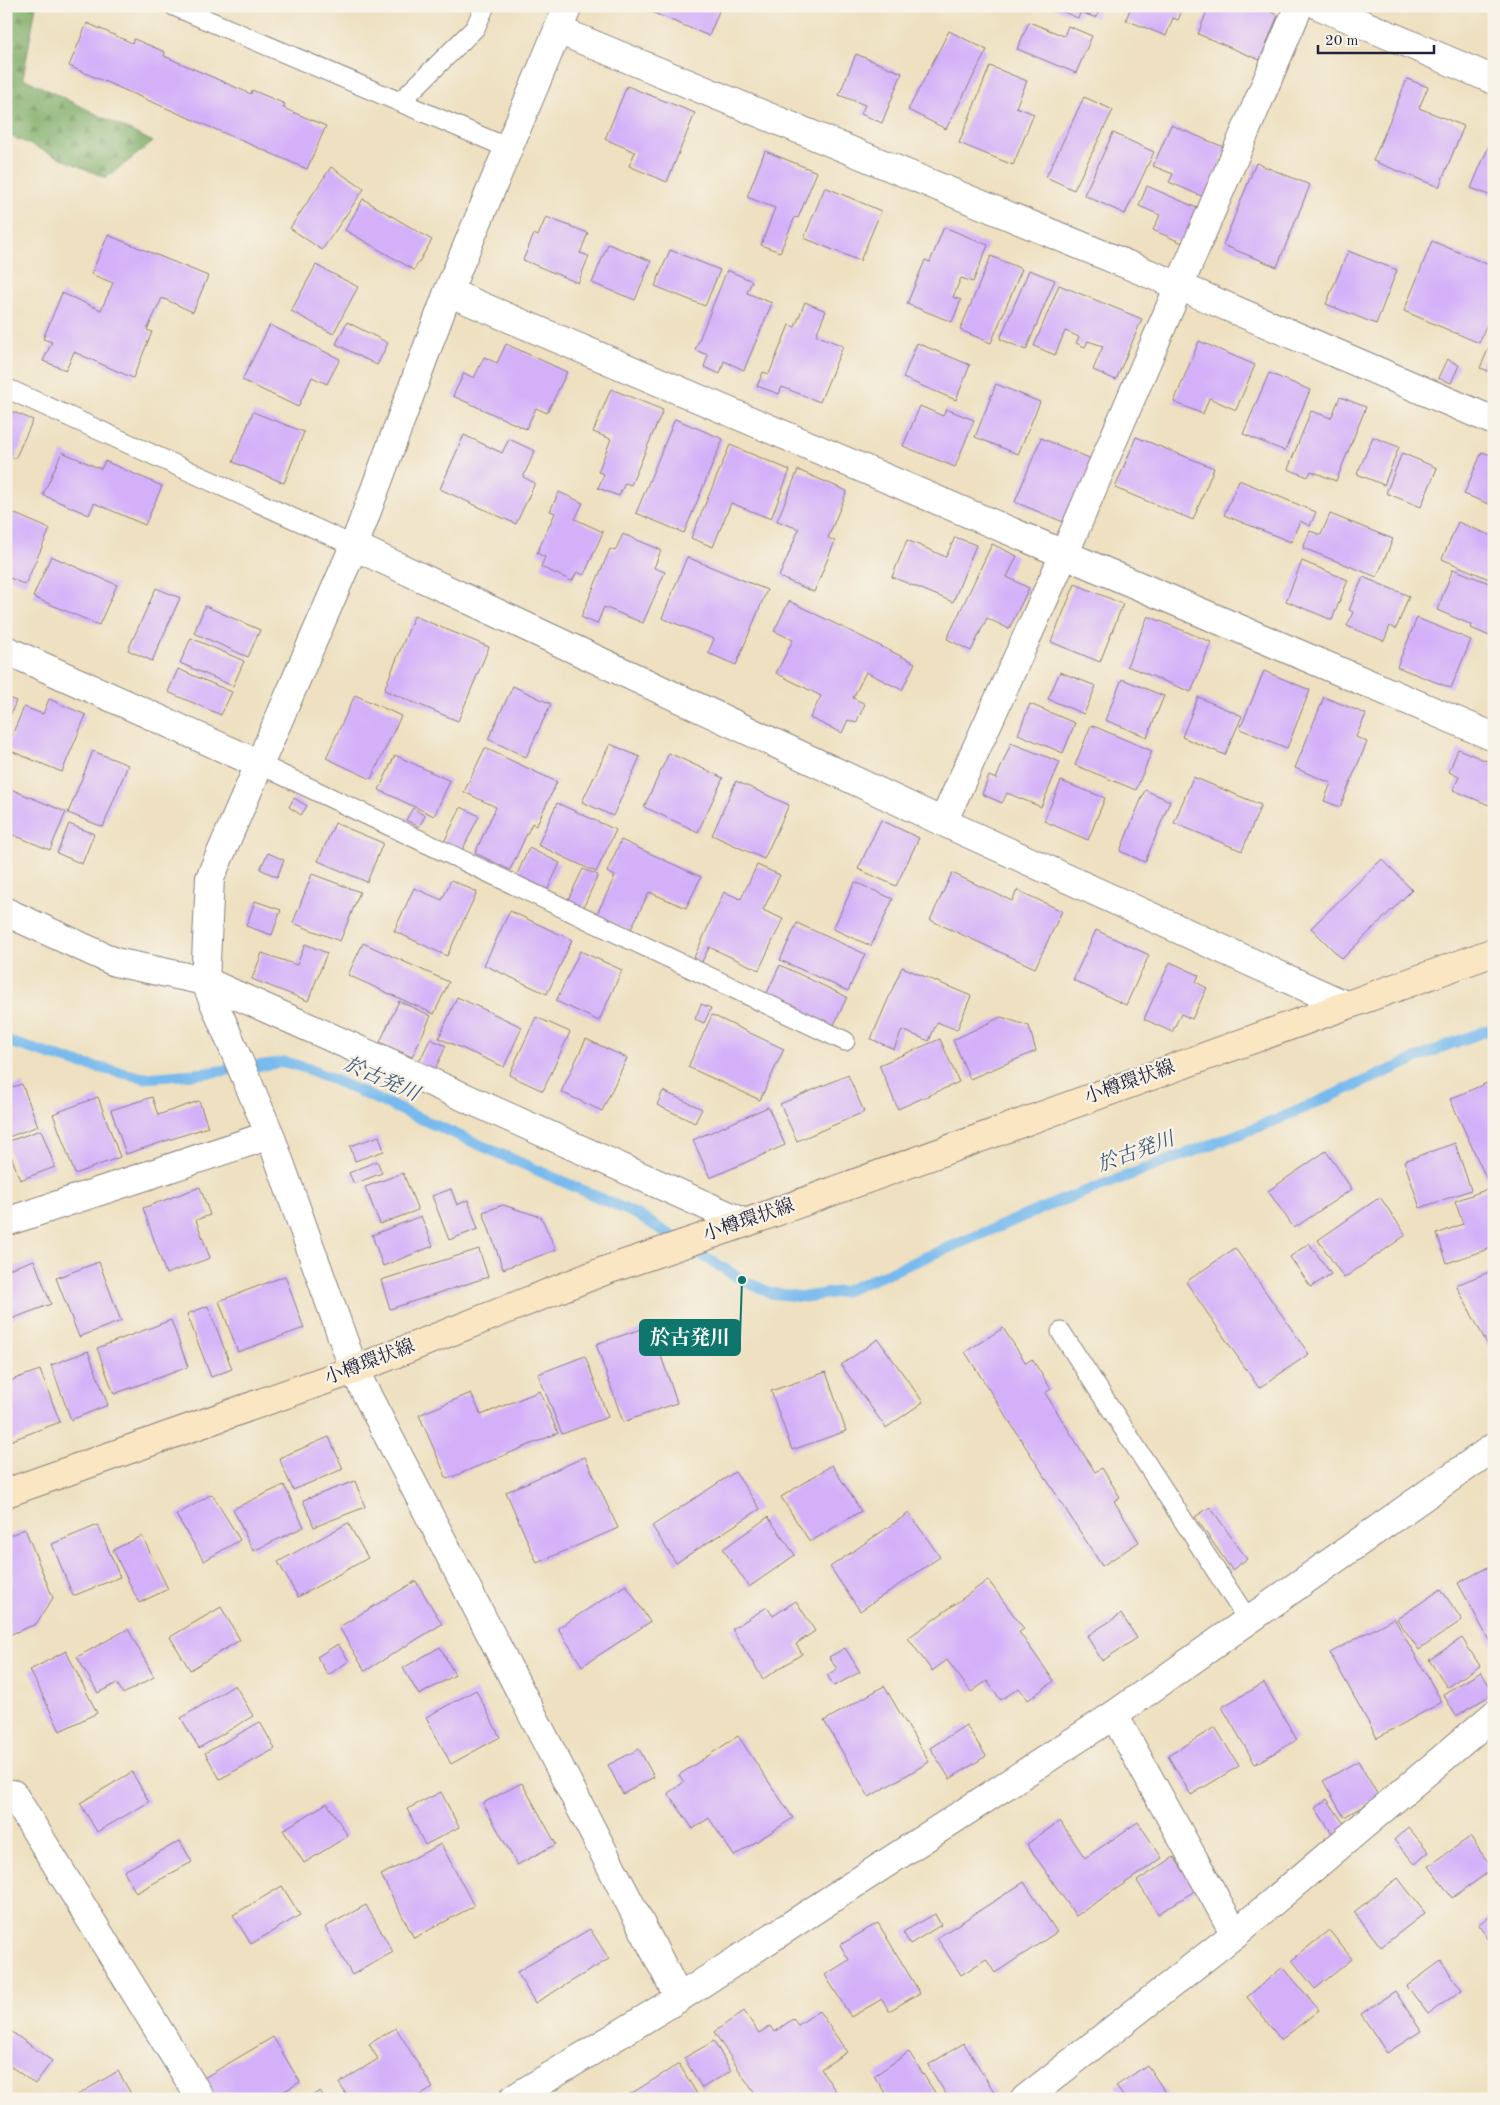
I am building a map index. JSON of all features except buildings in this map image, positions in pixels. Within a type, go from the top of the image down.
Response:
[{"type":"main road","name":"小樽環状線","points":[[6,1493],[354,1370],[604,1271],[745,1223],[1494,952]]},
{"type":"street","points":[[943,822],[1064,555],[1299,6]]},
{"type":"street","points":[[1320,6],[1494,80]]},
{"type":"street","points":[[679,1998],[354,1370],[270,1135],[205,981],[210,878],[354,546],[448,292],[563,18],[1494,421]]},
{"type":"street","points":[[448,292],[1494,737]]},
{"type":"street","points":[[354,546],[943,822],[1345,1005]]},
{"type":"street","points":[[6,650],[260,765]]},
{"type":"street","points":[[6,912],[115,962],[205,981],[745,1223]]},
{"type":"street","points":[[6,1222],[270,1135]]},
{"type":"street","points":[[514,2099],[679,1998],[1114,1715],[1494,1447]]},
{"type":"street","points":[[1114,1715],[1235,1934]]},
{"type":"street","points":[[1025,2099],[1235,1934],[1494,1715]]},
{"type":"street","points":[[6,1797],[13,1794],[201,2099]]},
{"type":"lane","points":[[174,6],[508,148]]},
{"type":"lane","points":[[400,102],[475,28],[485,6]]},
{"type":"lane","points":[[6,388],[354,546]]},
{"type":"lane","points":[[260,765],[845,1041]]},
{"type":"lane","points":[[1061,1332],[1248,1620]]},
{"type":"green space","points":[[6,6],[36,6],[23,78],[153,142],[106,178],[6,134]]},
{"type":"waterway","name":"於古発川","points":[[6,1041],[78,1063],[145,1078],[206,1073],[285,1062],[309,1069],[638,1215],[742,1280],[771,1293],[804,1297],[845,1291],[1060,1201],[1274,1121],[1445,1046],[1494,1028]]},
{"type":"place","name":"於古発川","points":[[742,1280]]}]
